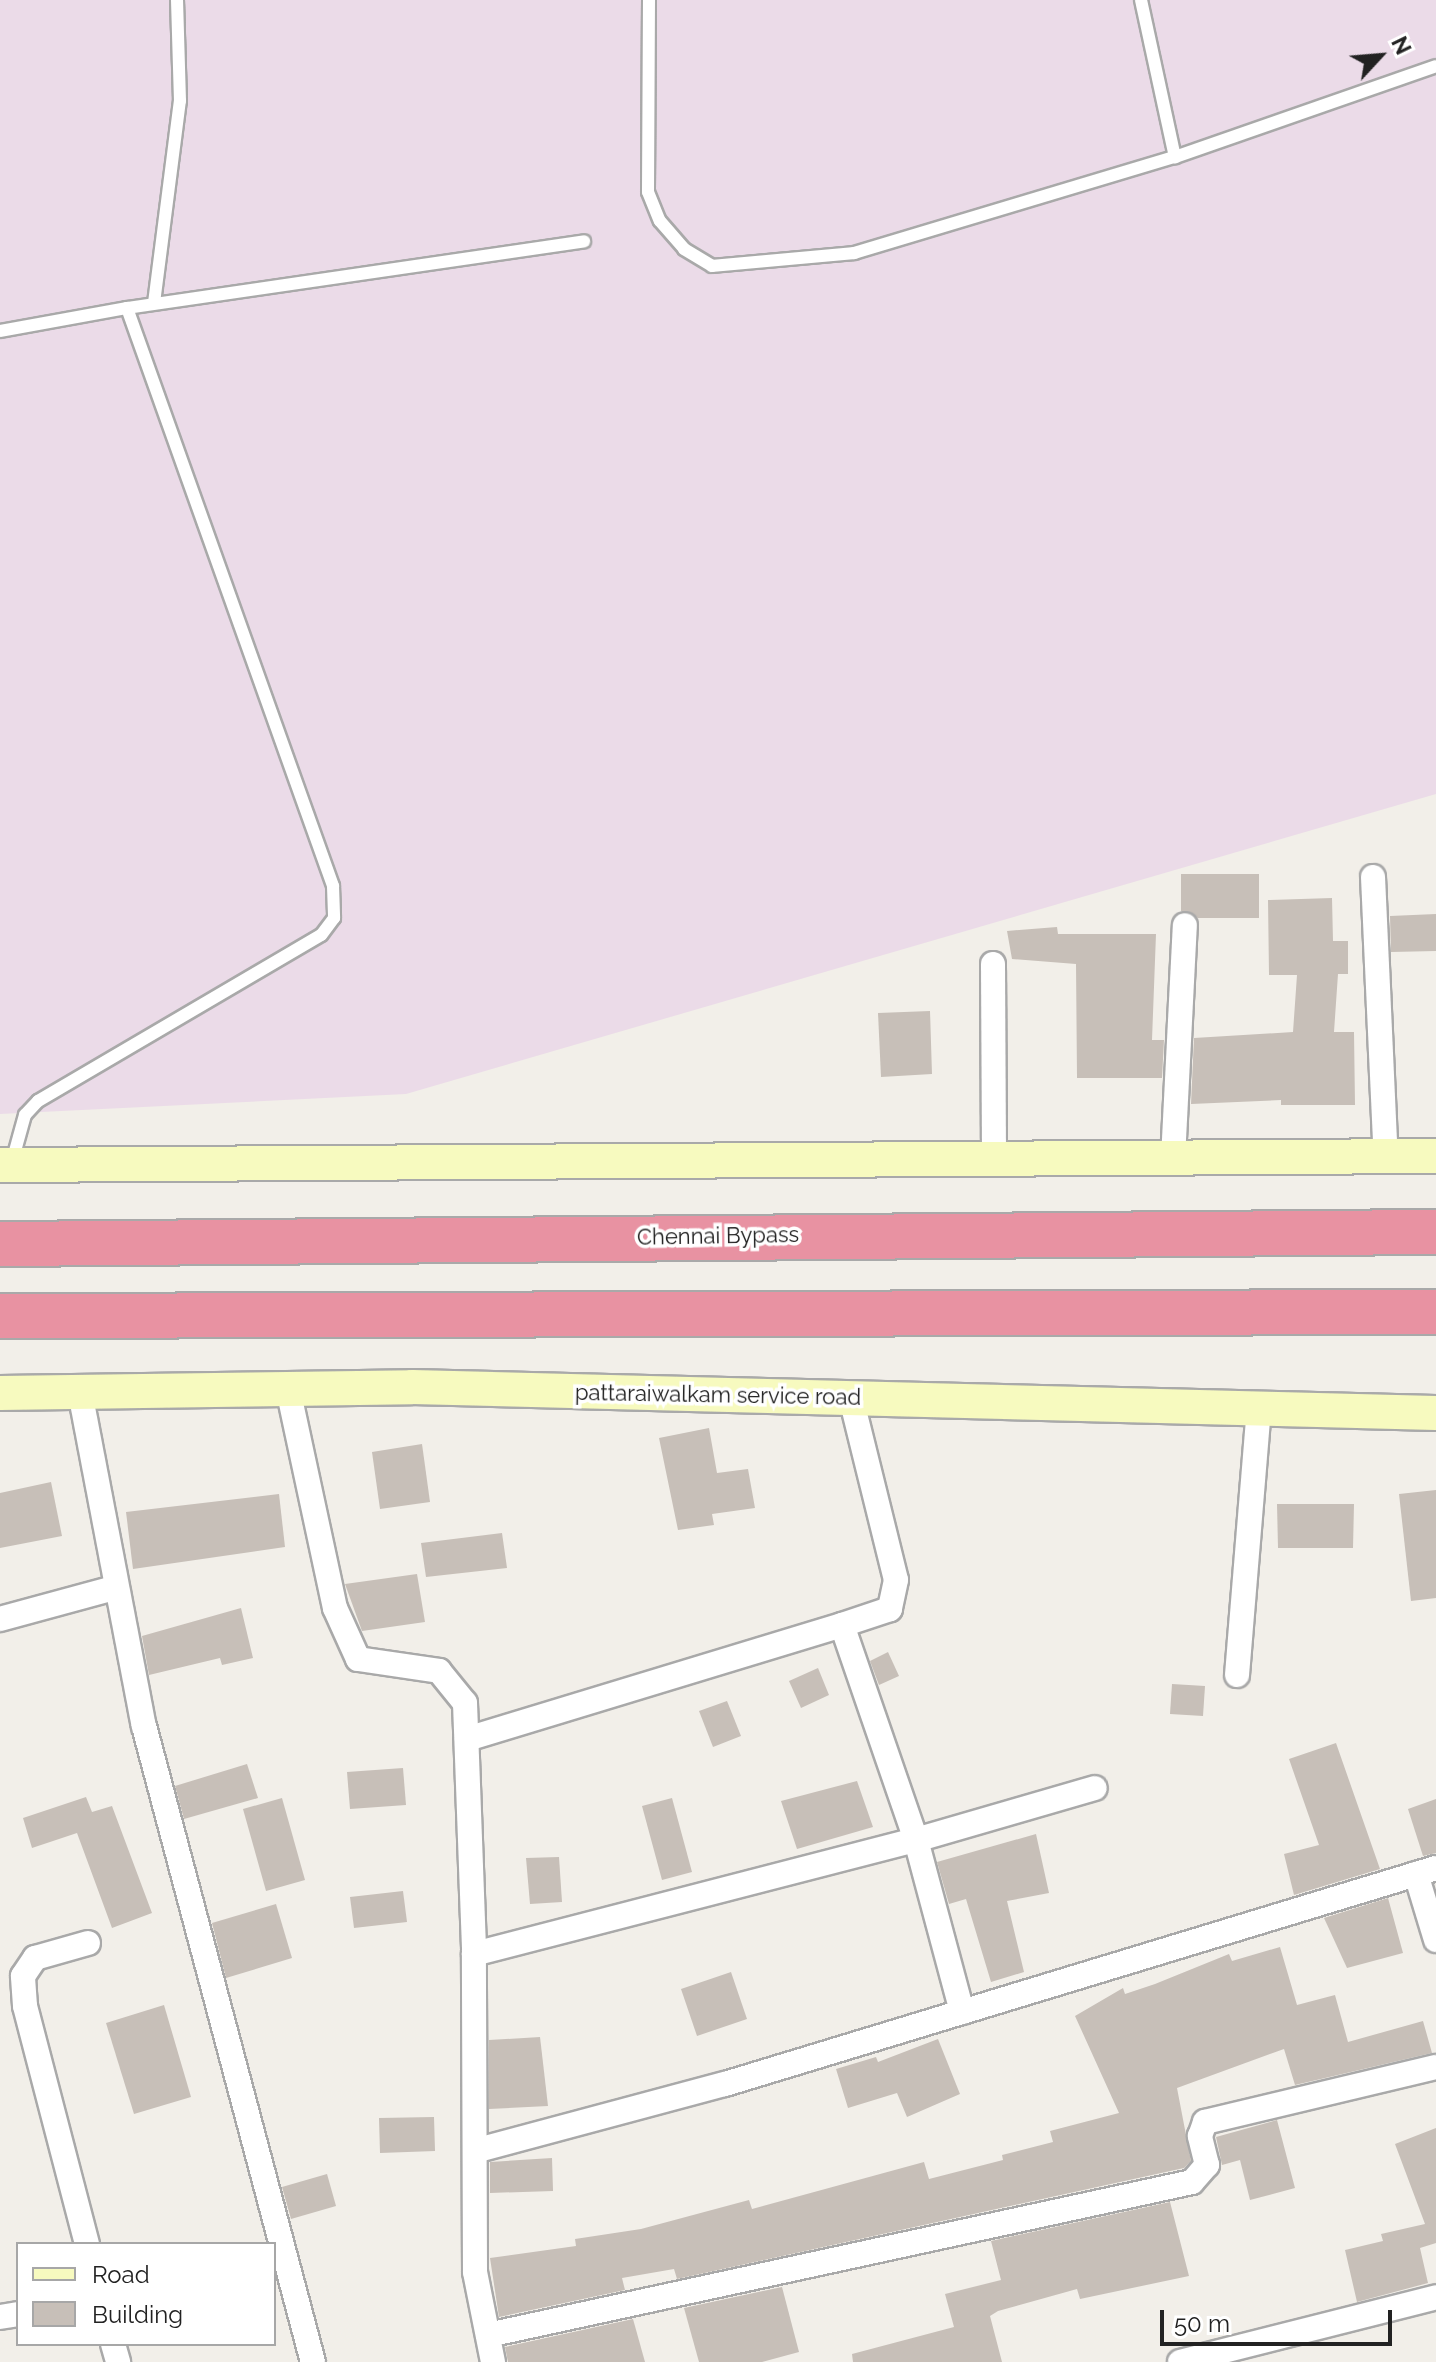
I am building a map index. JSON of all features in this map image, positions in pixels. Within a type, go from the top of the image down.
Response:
[{"type":"highway","name":"Chennai Bypass","points":[[0,1244],[1289,1229],[1436,1232]]},
{"type":"highway","points":[[0,1316],[1436,1312]]},
{"type":"street","points":[[1373,877],[1386,1158]]},
{"type":"street","points":[[1173,1159],[1185,925]]},
{"type":"street","points":[[993,964],[994,1159]]},
{"type":"street","points":[[5,1165],[1436,1156]]},
{"type":"street","points":[[288,1389],[335,1608],[358,1659],[439,1671],[465,1703],[478,2150],[475,2272],[493,2362]]},
{"type":"street","name":"pattaraiwalkam service road","points":[[0,1393],[288,1389],[851,1398],[1436,1413]]},
{"type":"street","points":[[80,1392],[114,1588],[144,1726],[313,2362]]},
{"type":"street","points":[[467,1739],[890,1609],[896,1580],[851,1398]]},
{"type":"street","points":[[1237,1675],[1259,1409]]},
{"type":"street","points":[[0,1619],[114,1588]]},
{"type":"street","points":[[842,1625],[916,1840],[962,2012]]},
{"type":"street","points":[[474,1954],[916,1840],[1095,1788]]},
{"type":"street","points":[[478,2150],[725,2084],[1426,1871],[1436,1940]]},
{"type":"street","points":[[86,2242],[25,2006],[23,1976],[35,1958],[88,1943]]},
{"type":"street","points":[[488,2335],[1192,2182],[1207,2165],[1200,2136],[1205,2122],[1436,2067]]},
{"type":"street","points":[[1180,2362],[1436,2297]]},
{"type":"lane","points":[[154,303],[180,101],[177,0]]},
{"type":"lane","points":[[649,0],[648,192],[660,221],[684,249],[712,266],[854,253],[1175,157],[1436,66]]},
{"type":"lane","points":[[1141,0],[1175,157]]},
{"type":"lane","points":[[0,331],[154,303],[584,241]]},
{"type":"lane","points":[[5,1165],[25,1115],[38,1101],[321,935],[334,918],[333,886],[127,308]]},
{"type":"shaded area","points":[[0,0],[1436,0],[1436,794],[406,1094],[0,1114]]},
{"type":"building","points":[[1181,874],[1259,874],[1259,918],[1198,918],[1181,911]]},
{"type":"building","points":[[1332,898],[1333,941],[1348,941],[1348,974],[1338,974],[1334,1032],[1354,1032],[1355,1105],[1281,1105],[1281,1100],[1191,1104],[1194,1038],[1293,1032],[1297,975],[1269,975],[1268,900]]},
{"type":"building","points":[[1436,914],[1436,951],[1391,952],[1390,916]]},
{"type":"building","points":[[1057,927],[1058,934],[1156,934],[1152,1040],[1164,1040],[1162,1078],[1077,1078],[1076,964],[1012,959],[1007,931]]},
{"type":"building","points":[[930,1011],[932,1074],[881,1077],[878,1013]]},
{"type":"building","points":[[709,1428],[717,1473],[748,1469],[755,1508],[712,1514],[714,1525],[678,1530],[659,1438]]},
{"type":"building","points":[[422,1444],[430,1502],[380,1509],[372,1452]]},
{"type":"building","points":[[51,1482],[62,1536],[0,1548],[0,1493]]},
{"type":"building","points":[[1436,1490],[1436,1598],[1411,1601],[1399,1494]]},
{"type":"building","points":[[279,1494],[285,1547],[133,1569],[126,1512]]},
{"type":"building","points":[[1277,1504],[1354,1504],[1353,1548],[1278,1548]]},
{"type":"building","points":[[502,1533],[507,1568],[426,1577],[421,1543]]},
{"type":"building","points":[[417,1574],[425,1622],[362,1631],[345,1584]]},
{"type":"building","points":[[241,1608],[253,1658],[222,1665],[220,1658],[149,1675],[142,1636]]},
{"type":"building","points":[[888,1652],[899,1676],[879,1685],[870,1661]]},
{"type":"building","points":[[818,1668],[829,1695],[801,1708],[789,1681]]},
{"type":"building","points":[[1172,1684],[1205,1686],[1203,1716],[1170,1714]]},
{"type":"building","points":[[727,1701],[741,1736],[713,1747],[699,1711]]},
{"type":"building","points":[[1336,1743],[1380,1869],[1294,1895],[1284,1854],[1319,1845],[1289,1759]]},
{"type":"building","points":[[247,1764],[258,1798],[184,1819],[175,1786]]},
{"type":"building","points":[[403,1768],[406,1805],[350,1809],[347,1772]]},
{"type":"building","points":[[857,1781],[873,1827],[797,1849],[781,1801]]},
{"type":"building","points":[[86,1797],[92,1812],[112,1806],[152,1913],[112,1928],[77,1833],[32,1848],[23,1818]]},
{"type":"building","points":[[282,1798],[305,1880],[266,1891],[243,1809]]},
{"type":"building","points":[[672,1798],[692,1872],[662,1880],[642,1806]]},
{"type":"building","points":[[1436,1799],[1436,1853],[1423,1856],[1408,1809]]},
{"type":"building","points":[[1036,1834],[1049,1893],[1007,1901],[1024,1972],[991,1982],[966,1899],[949,1904],[937,1862]]},
{"type":"building","points":[[559,1857],[562,1902],[530,1904],[526,1858]]},
{"type":"building","points":[[403,1891],[407,1922],[354,1928],[350,1897]]},
{"type":"building","points":[[1388,1898],[1403,1953],[1347,1968],[1324,1918]]},
{"type":"building","points":[[276,1904],[292,1958],[226,1978],[212,1923]]},
{"type":"building","points":[[1280,1947],[1297,2005],[1335,1995],[1348,2042],[1423,2021],[1432,2053],[1295,2085],[1284,2049],[1177,2088],[1191,2161],[1184,2168],[677,2279],[674,2269],[622,2278],[625,2290],[499,2317],[490,2258],[576,2246],[575,2239],[641,2229],[749,2200],[752,2209],[924,2162],[929,2179],[1003,2160],[1002,2155],[1053,2142],[1050,2131],[1119,2113],[1075,2016],[1123,1988],[1125,1994],[1229,1954],[1232,1961]]},
{"type":"building","points":[[731,1972],[747,2019],[697,2036],[681,1989]]},
{"type":"building","points":[[164,2005],[191,2097],[134,2114],[106,2023]]},
{"type":"building","points":[[540,2037],[548,2106],[489,2109],[489,2040]]},
{"type":"building","points":[[938,2039],[960,2094],[907,2117],[897,2093],[848,2108],[836,2069],[876,2057],[878,2062]]},
{"type":"building","points":[[434,2117],[435,2151],[380,2153],[379,2118]]},
{"type":"building","points":[[1277,2120],[1295,2188],[1250,2200],[1240,2160],[1222,2165],[1216,2137]]},
{"type":"building","points":[[1436,2128],[1436,2243],[1420,2248],[1428,2283],[1357,2302],[1345,2250],[1383,2241],[1381,2234],[1425,2224],[1395,2144]]},
{"type":"building","points":[[552,2158],[553,2191],[490,2193],[490,2162]]},
{"type":"building","points":[[327,2174],[336,2206],[291,2219],[282,2187]]},
{"type":"building","points":[[1170,2202],[1189,2276],[1080,2299],[1077,2289],[998,2311],[990,2316],[1002,2362],[853,2362],[852,2354],[954,2327],[945,2294],[1001,2280],[991,2241]]},
{"type":"building","points":[[782,2287],[799,2352],[762,2362],[699,2362],[684,2308]]},
{"type":"building","points":[[633,2319],[645,2362],[508,2362],[505,2347]]}]
